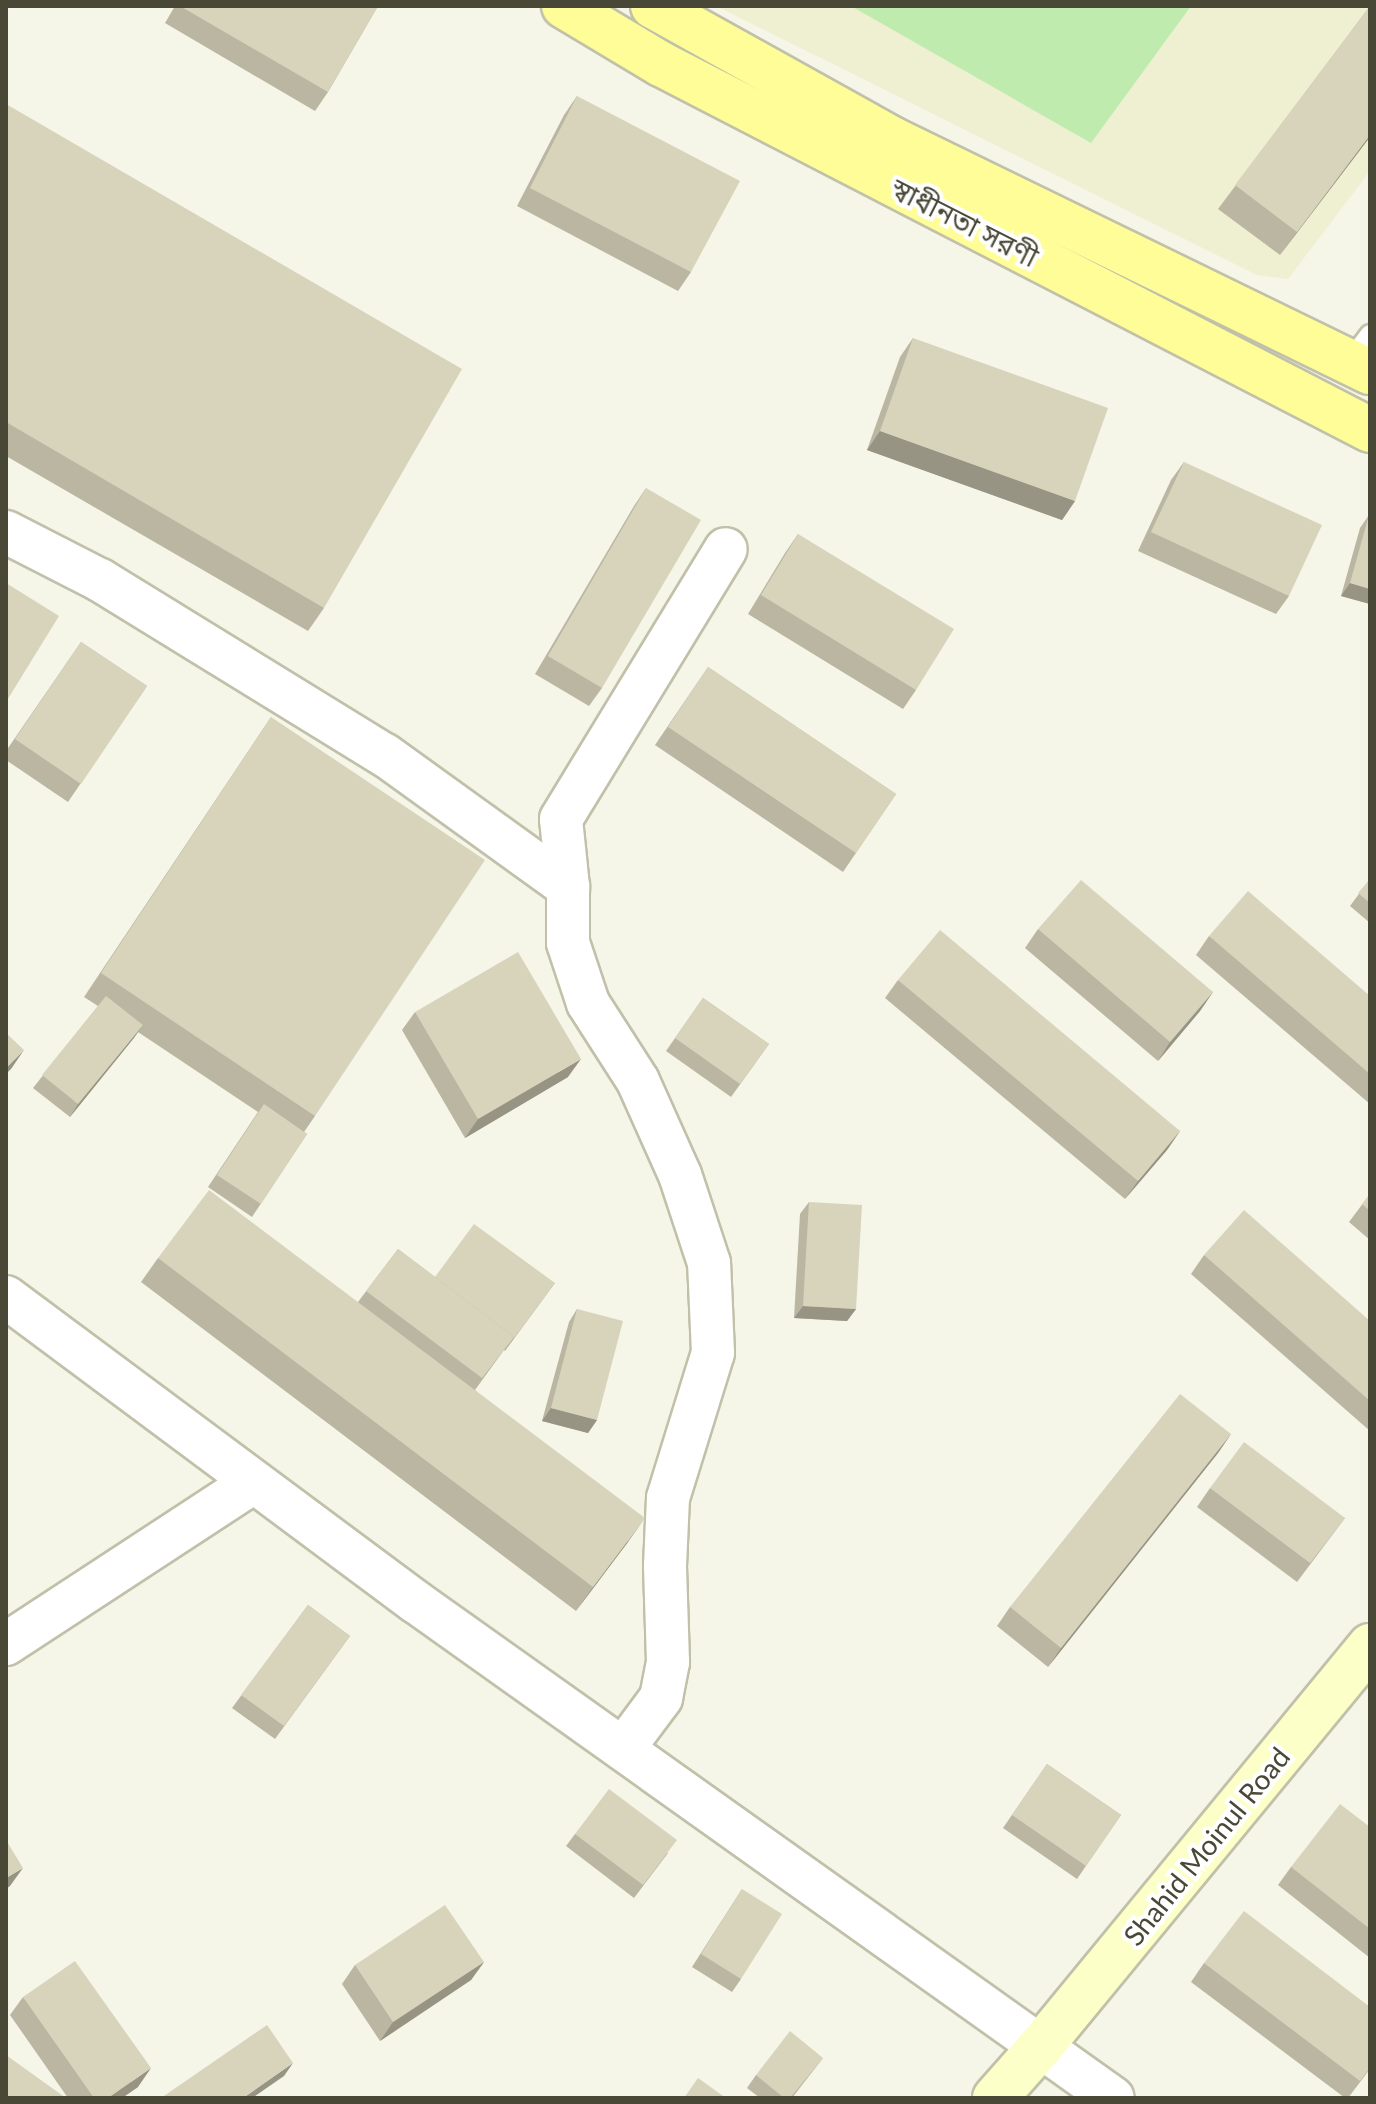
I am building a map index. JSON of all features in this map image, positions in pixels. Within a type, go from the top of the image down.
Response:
[{"type":"main road","name":"স্বাধীনতা সরণী","points":[[564,6],[661,64],[1370,430]]},
{"type":"main road","name":"স্বাধীনতা সরণী","points":[[653,6],[892,139],[1363,357]]},
{"type":"street","points":[[6,532],[100,580],[385,755],[568,887]]},
{"type":"street","points":[[623,1749],[661,1698],[668,1662],[665,1566],[668,1498],[713,1353],[709,1263],[680,1175],[638,1081],[588,1003],[568,943],[568,887],[561,819],[726,549]]},
{"type":"street","points":[[6,1297],[254,1482],[1113,2098]]},
{"type":"street","points":[[6,1644],[254,1482]]},
{"type":"street","name":"Shahid Moinul Road","points":[[995,2098],[1370,1646]]},
{"type":"shaded area","points":[[716,6],[1370,6],[1370,171],[1288,279],[1257,275]]},
{"type":"green space","points":[[851,6],[1191,6],[1091,143]]},
{"type":"building","points":[[180,6],[378,6],[328,92]]},
{"type":"building","points":[[1370,6],[1370,135],[1297,232],[1235,185]]},
{"type":"building","points":[[577,96],[740,181],[691,272],[530,188]]},
{"type":"building","points":[[6,104],[462,369],[324,608],[6,422]]},
{"type":"building","points":[[913,338],[1108,408],[1075,501],[880,431]]},
{"type":"building","points":[[1184,462],[1322,525],[1289,596],[1151,532]]},
{"type":"building","points":[[646,488],[701,520],[602,688],[548,656]]},
{"type":"building","points":[[1370,515],[1370,589],[1350,583]]},
{"type":"building","points":[[798,534],[954,629],[916,690],[761,595]]},
{"type":"building","points":[[6,583],[59,616],[6,702]]},
{"type":"building","points":[[81,642],[147,686],[81,784],[15,739]]},
{"type":"building","points":[[708,667],[896,794],[856,853],[668,727]]},
{"type":"building","points":[[271,717],[485,860],[315,1116],[101,973]]},
{"type":"building","points":[[1370,879],[1370,903],[1358,893]]},
{"type":"building","points":[[1081,880],[1213,992],[1170,1042],[1038,929]]},
{"type":"building","points":[[1248,891],[1370,996],[1370,1074],[1209,936]]},
{"type":"building","points":[[940,930],[1180,1131],[1138,1181],[898,980]]},
{"type":"building","points":[[518,952],[581,1059],[478,1119],[415,1012]]},
{"type":"building","points":[[106,996],[143,1025],[78,1104],[42,1075]]},
{"type":"building","points":[[703,998],[769,1044],[740,1084],[675,1038]]},
{"type":"building","points":[[6,1033],[24,1050],[6,1068]]},
{"type":"building","points":[[264,1104],[307,1134],[261,1204],[217,1175]]},
{"type":"building","points":[[209,1190],[645,1518],[593,1587],[158,1258]]},
{"type":"building","points":[[1370,1194],[1370,1211],[1362,1204]]},
{"type":"building","points":[[809,1202],[862,1205],[856,1309],[803,1306]]},
{"type":"building","points":[[1244,1210],[1370,1321],[1370,1401],[1204,1255]]},
{"type":"building","points":[[474,1224],[555,1283],[514,1338],[435,1277]]},
{"type":"building","points":[[398,1249],[514,1337],[482,1378],[366,1291]]},
{"type":"building","points":[[577,1309],[623,1321],[597,1420],[551,1408]]},
{"type":"building","points":[[1180,1394],[1231,1434],[1061,1648],[1010,1607]]},
{"type":"building","points":[[1244,1442],[1345,1518],[1310,1563],[1210,1488]]},
{"type":"building","points":[[308,1605],[350,1636],[284,1726],[241,1695]]},
{"type":"building","points":[[1047,1764],[1121,1815],[1086,1866],[1012,1815]]},
{"type":"building","points":[[609,1789],[677,1840],[643,1885],[575,1834]]},
{"type":"building","points":[[1340,1804],[1370,1827],[1370,1929],[1291,1867]]},
{"type":"building","points":[[6,1840],[23,1868],[6,1878]]},
{"type":"building","points":[[742,1889],[782,1914],[741,1979],[701,1954]]},
{"type":"building","points":[[445,1905],[484,1962],[393,2022],[355,1965]]},
{"type":"building","points":[[1244,1911],[1370,2007],[1370,2068],[1360,2081],[1204,1963]]},
{"type":"building","points":[[75,1961],[151,2068],[108,2098],[94,2098],[23,1997]]},
{"type":"building","points":[[267,2025],[293,2063],[243,2098],[161,2098]]},
{"type":"building","points":[[790,2031],[823,2058],[790,2098],[784,2098],[756,2075]]},
{"type":"building","points":[[6,2055],[66,2098],[6,2098]]},
{"type":"building","points":[[698,2078],[726,2098],[684,2098]]}]
